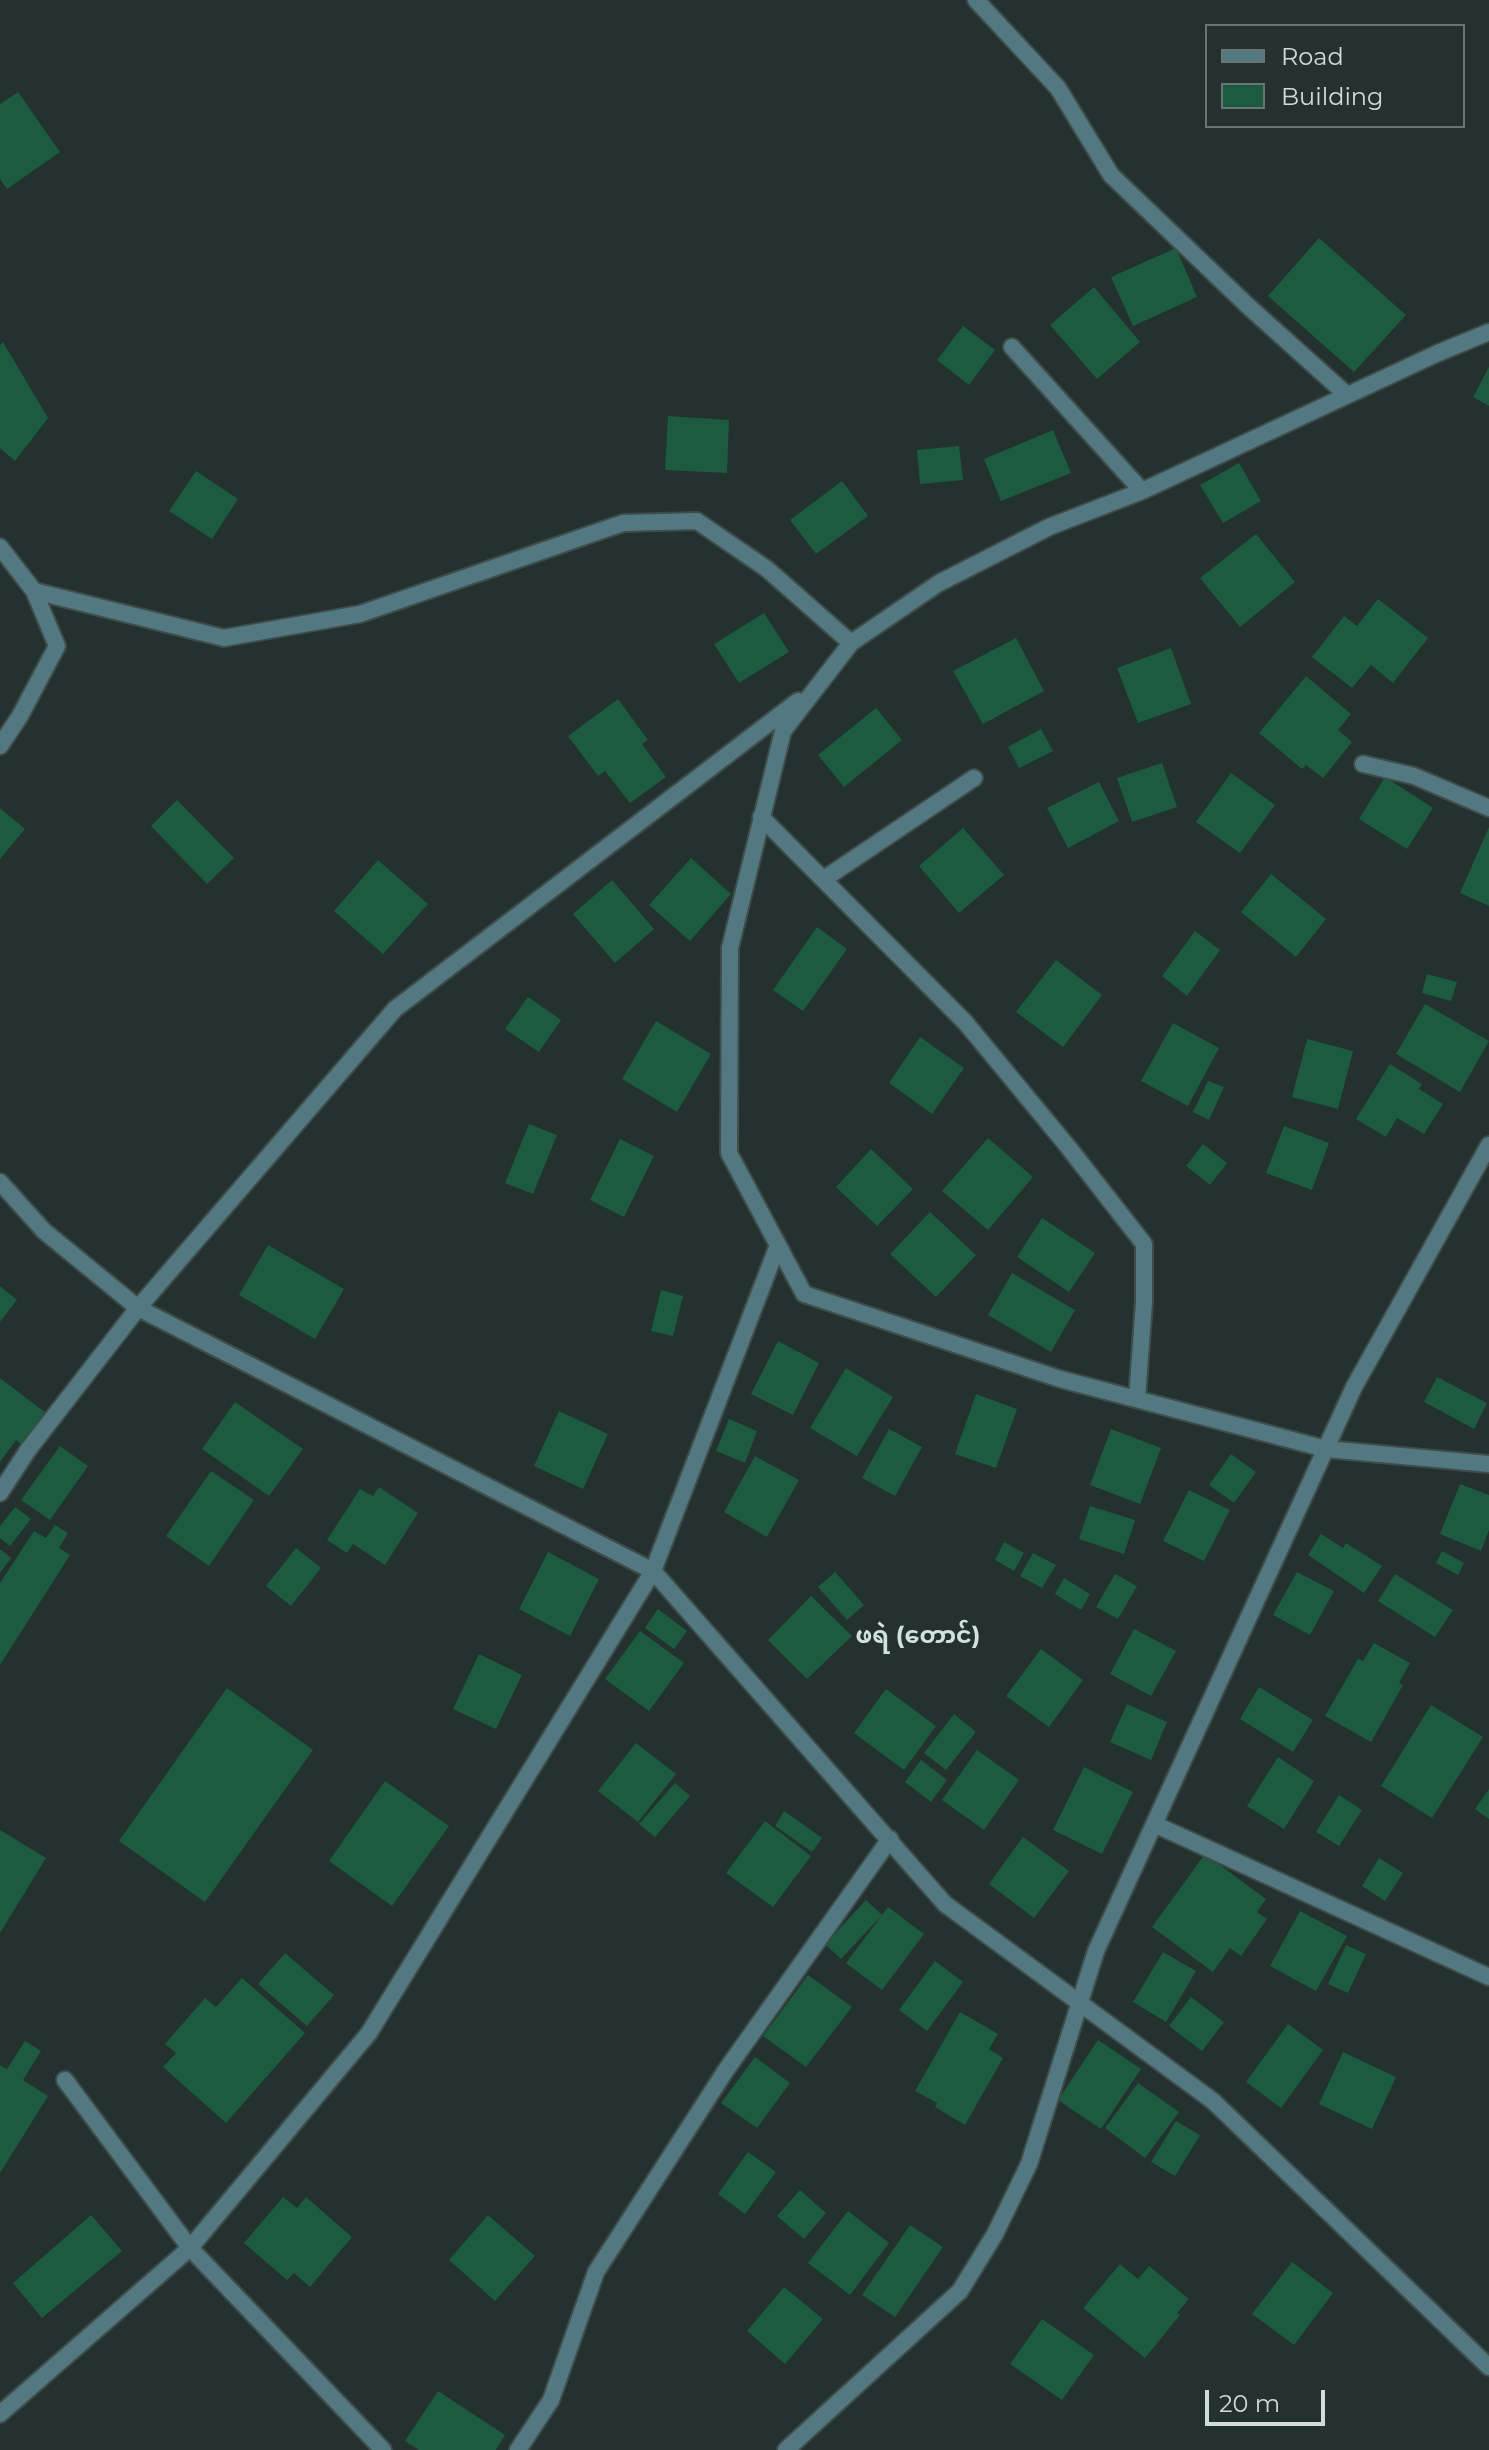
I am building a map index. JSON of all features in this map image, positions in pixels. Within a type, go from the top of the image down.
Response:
[{"type":"street","points":[[976,0],[1058,88],[1111,175],[1248,306],[1347,395]]},
{"type":"street","points":[[1489,332],[1142,491],[1049,527],[939,583],[851,643],[783,731],[761,817],[730,948],[729,1153],[804,1294],[1060,1379],[1326,1449],[1489,1464]]},
{"type":"street","points":[[1012,347],[1142,491]]},
{"type":"street","points":[[34,591],[224,638],[360,614],[623,523],[697,521],[767,569],[851,643]]},
{"type":"street","points":[[0,547],[34,591],[57,646],[20,716],[0,746]]},
{"type":"street","points":[[0,1493],[28,1450],[138,1308],[395,1009],[818,686]]},
{"type":"street","points":[[1363,764],[1414,776],[1489,808]]},
{"type":"street","points":[[824,879],[974,778]]},
{"type":"street","points":[[761,817],[965,1022],[1144,1244],[1144,1302],[1137,1399]]},
{"type":"street","points":[[786,2450],[960,2291],[995,2234],[1029,2164],[1096,1951],[1354,1387],[1489,1145]]},
{"type":"street","points":[[0,1182],[44,1231],[138,1308],[653,1571],[945,1904],[1213,2101],[1489,2367]]},
{"type":"street","points":[[0,2414],[190,2248],[369,2033],[653,1571],[778,1245]]},
{"type":"street","points":[[1154,1824],[1489,1977]]},
{"type":"street","points":[[518,2450],[551,2400],[596,2272],[726,2070],[890,1839]]},
{"type":"street","points":[[65,2080],[190,2248],[383,2450]]},
{"type":"building","points":[[18,92],[60,152],[7,189],[0,179],[0,104]]},
{"type":"building","points":[[1319,238],[1406,315],[1354,372],[1268,296]]},
{"type":"building","points":[[1176,248],[1197,297],[1133,326],[1111,277]]},
{"type":"building","points":[[1094,287],[1140,342],[1097,379],[1050,325]]},
{"type":"building","points":[[963,326],[995,350],[969,385],[937,360]]},
{"type":"building","points":[[3,342],[48,418],[15,461],[0,448],[0,345]]},
{"type":"building","points":[[1489,367],[1489,406],[1473,397]]},
{"type":"building","points":[[668,416],[729,420],[727,473],[665,470]]},
{"type":"building","points":[[1053,430],[1071,473],[1001,501],[984,459]]},
{"type":"building","points":[[959,446],[963,480],[920,484],[917,450]]},
{"type":"building","points":[[1239,463],[1261,501],[1223,523],[1200,485]]},
{"type":"building","points":[[196,471],[238,499],[212,539],[169,511]]},
{"type":"building","points":[[842,481],[868,516],[816,554],[790,520]]},
{"type":"building","points":[[1256,534],[1295,582],[1240,627],[1200,578]]},
{"type":"building","points":[[1378,599],[1428,638],[1393,683],[1371,665],[1352,688],[1312,657],[1344,616],[1357,626]]},
{"type":"building","points":[[764,613],[789,652],[739,683],[714,644]]},
{"type":"building","points":[[1016,638],[1044,691],[983,724],[953,671]]},
{"type":"building","points":[[1171,648],[1191,704],[1138,723],[1117,668]]},
{"type":"building","points":[[1306,676],[1351,714],[1338,730],[1352,742],[1323,778],[1306,765],[1302,769],[1259,733]]},
{"type":"building","points":[[618,699],[648,740],[642,744],[666,777],[630,803],[605,771],[598,776],[568,736]]},
{"type":"building","points":[[876,708],[902,740],[844,787],[818,755]]},
{"type":"building","points":[[1041,729],[1053,751],[1019,768],[1008,747]]},
{"type":"building","points":[[1162,763],[1177,807],[1132,822],[1117,778]]},
{"type":"building","points":[[1231,773],[1275,805],[1240,853],[1196,822]]},
{"type":"building","points":[[1385,777],[1433,808],[1407,849],[1359,819]]},
{"type":"building","points":[[1099,782],[1119,821],[1068,848],[1047,808]]},
{"type":"building","points":[[177,800],[234,858],[207,884],[151,826]]},
{"type":"building","points":[[0,808],[25,829],[0,859]]},
{"type":"building","points":[[1489,827],[1489,906],[1460,893]]},
{"type":"building","points":[[963,828],[1004,875],[959,913],[919,866]]},
{"type":"building","points":[[691,858],[731,894],[690,941],[649,905]]},
{"type":"building","points":[[378,860],[428,904],[383,954],[334,911]]},
{"type":"building","points":[[1271,874],[1326,919],[1296,957],[1241,912]]},
{"type":"building","points":[[612,880],[654,929],[615,963],[573,914]]},
{"type":"building","points":[[817,927],[847,949],[803,1011],[773,990]]},
{"type":"building","points":[[1195,931],[1220,950],[1187,996],[1162,976]]},
{"type":"building","points":[[1056,960],[1102,995],[1063,1047],[1016,1012]]},
{"type":"building","points":[[1427,974],[1457,982],[1451,1001],[1422,993]]},
{"type":"building","points":[[528,997],[561,1020],[539,1052],[505,1029]]},
{"type":"building","points":[[1425,1004],[1489,1041],[1460,1092],[1396,1054]]},
{"type":"building","points":[[656,1021],[711,1054],[677,1112],[622,1079]]},
{"type":"building","points":[[1173,1023],[1219,1048],[1188,1106],[1141,1081]]},
{"type":"building","points":[[920,1037],[964,1068],[932,1114],[889,1083]]},
{"type":"building","points":[[1307,1039],[1353,1051],[1338,1109],[1292,1097]]},
{"type":"building","points":[[1390,1064],[1422,1084],[1419,1089],[1443,1104],[1424,1134],[1397,1118],[1386,1137],[1356,1119]]},
{"type":"building","points":[[1208,1081],[1224,1087],[1209,1120],[1193,1112]]},
{"type":"building","points":[[529,1124],[557,1135],[533,1194],[505,1183]]},
{"type":"building","points":[[1284,1126],[1329,1143],[1312,1190],[1266,1173]]},
{"type":"building","points":[[988,1138],[1033,1177],[988,1230],[942,1191]]},
{"type":"building","points":[[620,1139],[654,1156],[624,1217],[590,1200]]},
{"type":"building","points":[[1203,1144],[1227,1163],[1210,1185],[1186,1166]]},
{"type":"building","points":[[871,1149],[913,1189],[877,1226],[836,1187]]},
{"type":"building","points":[[930,1212],[976,1255],[936,1297],[890,1254]]},
{"type":"building","points":[[1042,1218],[1095,1253],[1069,1292],[1017,1257]]},
{"type":"building","points":[[268,1245],[344,1289],[315,1339],[239,1295]]},
{"type":"building","points":[[1012,1273],[1075,1310],[1051,1352],[988,1315]]},
{"type":"building","points":[[0,1286],[17,1300],[0,1322]]},
{"type":"building","points":[[661,1290],[683,1296],[673,1336],[651,1331]]},
{"type":"building","points":[[778,1341],[819,1363],[793,1415],[751,1394]]},
{"type":"building","points":[[846,1368],[893,1397],[857,1456],[810,1428]]},
{"type":"building","points":[[1437,1377],[1487,1403],[1474,1429],[1424,1402]]},
{"type":"building","points":[[0,1378],[46,1413],[22,1445],[16,1440],[0,1462]]},
{"type":"building","points":[[976,1394],[1017,1409],[996,1468],[955,1454]]},
{"type":"building","points":[[235,1402],[303,1449],[269,1496],[202,1449]]},
{"type":"building","points":[[559,1411],[608,1434],[583,1489],[534,1466]]},
{"type":"building","points":[[729,1419],[757,1431],[745,1463],[716,1451]]},
{"type":"building","points":[[889,1429],[922,1447],[895,1496],[862,1478]]},
{"type":"building","points":[[1111,1429],[1161,1448],[1140,1504],[1090,1485]]},
{"type":"building","points":[[60,1446],[88,1466],[50,1520],[21,1500]]},
{"type":"building","points":[[1231,1454],[1256,1472],[1234,1503],[1209,1485]]},
{"type":"building","points":[[755,1456],[799,1480],[767,1537],[724,1512]]},
{"type":"building","points":[[211,1471],[254,1500],[209,1566],[166,1536]]},
{"type":"building","points":[[1460,1484],[1489,1495],[1489,1530],[1481,1551],[1440,1534]]},
{"type":"building","points":[[379,1487],[418,1513],[385,1565],[353,1544],[347,1553],[327,1540],[360,1489],[373,1496]]},
{"type":"building","points":[[1189,1490],[1230,1510],[1204,1561],[1163,1541]]},
{"type":"building","points":[[1090,1506],[1135,1520],[1124,1554],[1079,1539]]},
{"type":"building","points":[[15,1507],[31,1519],[10,1546],[0,1538],[0,1526]]},
{"type":"building","points":[[55,1525],[68,1533],[59,1548],[70,1555],[0,1665],[0,1583],[34,1531],[46,1538]]},
{"type":"building","points":[[1321,1534],[1343,1548],[1346,1543],[1382,1566],[1364,1593],[1308,1555]]},
{"type":"building","points":[[1004,1542],[1024,1553],[1014,1571],[995,1560]]},
{"type":"building","points":[[296,1548],[321,1568],[291,1606],[266,1586]]},
{"type":"building","points":[[0,1549],[11,1558],[0,1573]]},
{"type":"building","points":[[1442,1551],[1464,1563],[1458,1575],[1436,1563]]},
{"type":"building","points":[[548,1552],[599,1579],[570,1636],[519,1609]]},
{"type":"building","points":[[1033,1553],[1056,1565],[1042,1588],[1020,1576]]},
{"type":"building","points":[[835,1572],[864,1605],[847,1620],[818,1587]]},
{"type":"building","points":[[1297,1572],[1334,1591],[1310,1635],[1273,1615]]},
{"type":"building","points":[[1115,1574],[1137,1586],[1118,1619],[1096,1607]]},
{"type":"building","points":[[1395,1574],[1453,1610],[1435,1637],[1378,1601]]},
{"type":"building","points":[[1064,1578],[1090,1594],[1081,1610],[1055,1594]]},
{"type":"building","points":[[811,1596],[852,1636],[807,1679],[768,1640]]},
{"type":"building","points":[[658,1609],[687,1631],[674,1649],[645,1628]]},
{"type":"building","points":[[1134,1629],[1176,1651],[1151,1696],[1110,1674]]},
{"type":"building","points":[[640,1631],[684,1663],[649,1711],[605,1679]]},
{"type":"building","points":[[1374,1643],[1410,1663],[1399,1683],[1403,1685],[1371,1742],[1325,1716],[1358,1659],[1363,1661]]},
{"type":"building","points":[[1041,1649],[1083,1680],[1049,1727],[1006,1696]]},
{"type":"building","points":[[479,1654],[522,1675],[496,1729],[453,1709]]},
{"type":"building","points":[[1259,1687],[1313,1720],[1293,1752],[1240,1719]]},
{"type":"building","points":[[227,1688],[313,1750],[205,1902],[119,1841]]},
{"type":"building","points":[[886,1689],[936,1726],[904,1770],[854,1733]]},
{"type":"building","points":[[1127,1704],[1167,1722],[1151,1760],[1110,1742]]},
{"type":"building","points":[[1431,1705],[1483,1737],[1432,1818],[1381,1786]]},
{"type":"building","points":[[954,1714],[976,1732],[946,1770],[924,1753]]},
{"type":"building","points":[[636,1743],[676,1774],[638,1822],[598,1791]]},
{"type":"building","points":[[977,1750],[1019,1780],[984,1830],[942,1800]]},
{"type":"building","points":[[1278,1757],[1314,1781],[1284,1829],[1247,1806]]},
{"type":"building","points":[[921,1760],[947,1780],[931,1802],[905,1782]]},
{"type":"building","points":[[1084,1767],[1133,1792],[1102,1854],[1053,1830]]},
{"type":"building","points":[[385,1781],[449,1826],[392,1906],[329,1861]]},
{"type":"building","points":[[675,1783],[690,1796],[655,1837],[639,1824]]},
{"type":"building","points":[[1489,1789],[1489,1819],[1475,1809]]},
{"type":"building","points":[[1339,1795],[1362,1810],[1339,1846],[1316,1832]]},
{"type":"building","points":[[784,1811],[822,1838],[812,1852],[775,1826]]},
{"type":"building","points":[[765,1821],[811,1856],[773,1907],[726,1873]]},
{"type":"building","points":[[0,1830],[46,1858],[0,1933]]},
{"type":"building","points":[[1023,1837],[1069,1871],[1034,1918],[989,1884]]},
{"type":"building","points":[[1205,1854],[1266,1899],[1257,1912],[1267,1919],[1241,1956],[1230,1948],[1213,1972],[1152,1927]]},
{"type":"building","points":[[1379,1858],[1403,1873],[1385,1901],[1362,1886]]},
{"type":"building","points":[[866,1900],[882,1915],[841,1959],[825,1944]]},
{"type":"building","points":[[888,1907],[924,1934],[882,1990],[846,1963]]},
{"type":"building","points":[[1300,1911],[1347,1936],[1316,1991],[1270,1966]]},
{"type":"building","points":[[1346,1945],[1366,1954],[1348,1993],[1328,1984]]},
{"type":"building","points":[[1163,1952],[1196,1971],[1166,2022],[1133,2002]]},
{"type":"building","points":[[285,1953],[334,1995],[307,2026],[258,1984]]},
{"type":"building","points":[[935,1961],[963,1982],[927,2031],[899,2010]]},
{"type":"building","points":[[808,1975],[852,2007],[806,2067],[763,2036]]},
{"type":"building","points":[[242,1978],[305,2033],[226,2123],[163,2067],[176,2053],[165,2044],[205,1998],[216,2007]]},
{"type":"building","points":[[1191,1997],[1224,2022],[1202,2051],[1169,2026]]},
{"type":"building","points":[[960,2012],[998,2034],[989,2049],[1003,2058],[965,2125],[935,2107],[937,2103],[915,2091]]},
{"type":"building","points":[[1288,2024],[1323,2050],[1281,2108],[1246,2082]]},
{"type":"building","points":[[1098,2040],[1141,2069],[1101,2129],[1058,2100]]},
{"type":"building","points":[[25,2041],[41,2051],[23,2080],[48,2096],[0,2173],[0,2065],[7,2069]]},
{"type":"building","points":[[1343,2052],[1396,2077],[1372,2129],[1319,2104]]},
{"type":"building","points":[[755,2057],[790,2083],[757,2128],[721,2103]]},
{"type":"building","points":[[1138,2083],[1179,2112],[1145,2158],[1105,2128]]},
{"type":"building","points":[[1176,2121],[1200,2135],[1175,2176],[1151,2162]]},
{"type":"building","points":[[748,2152],[776,2172],[745,2214],[718,2194]]},
{"type":"building","points":[[800,2190],[826,2213],[804,2239],[777,2216]]},
{"type":"building","points":[[283,2197],[297,2208],[306,2197],[352,2237],[310,2287],[294,2273],[287,2280],[244,2243]]},
{"type":"building","points":[[848,2211],[889,2243],[850,2295],[808,2263]]},
{"type":"building","points":[[91,2215],[122,2251],[42,2318],[13,2283]]},
{"type":"building","points":[[488,2215],[535,2256],[495,2301],[449,2260]]},
{"type":"building","points":[[910,2225],[943,2247],[895,2317],[862,2295]]},
{"type":"building","points":[[1292,2262],[1333,2293],[1294,2345],[1252,2314]]},
{"type":"building","points":[[1120,2264],[1138,2279],[1149,2266],[1189,2299],[1145,2358],[1083,2308]]},
{"type":"building","points":[[784,2287],[823,2319],[785,2364],[747,2331]]},
{"type":"building","points":[[1042,2319],[1094,2355],[1062,2400],[1010,2364]]},
{"type":"building","points":[[438,2391],[505,2435],[496,2450],[419,2450],[405,2441]]},
{"type":"district","name":"ဖရဲ (တောင်)","points":[[918,1636]]}]
